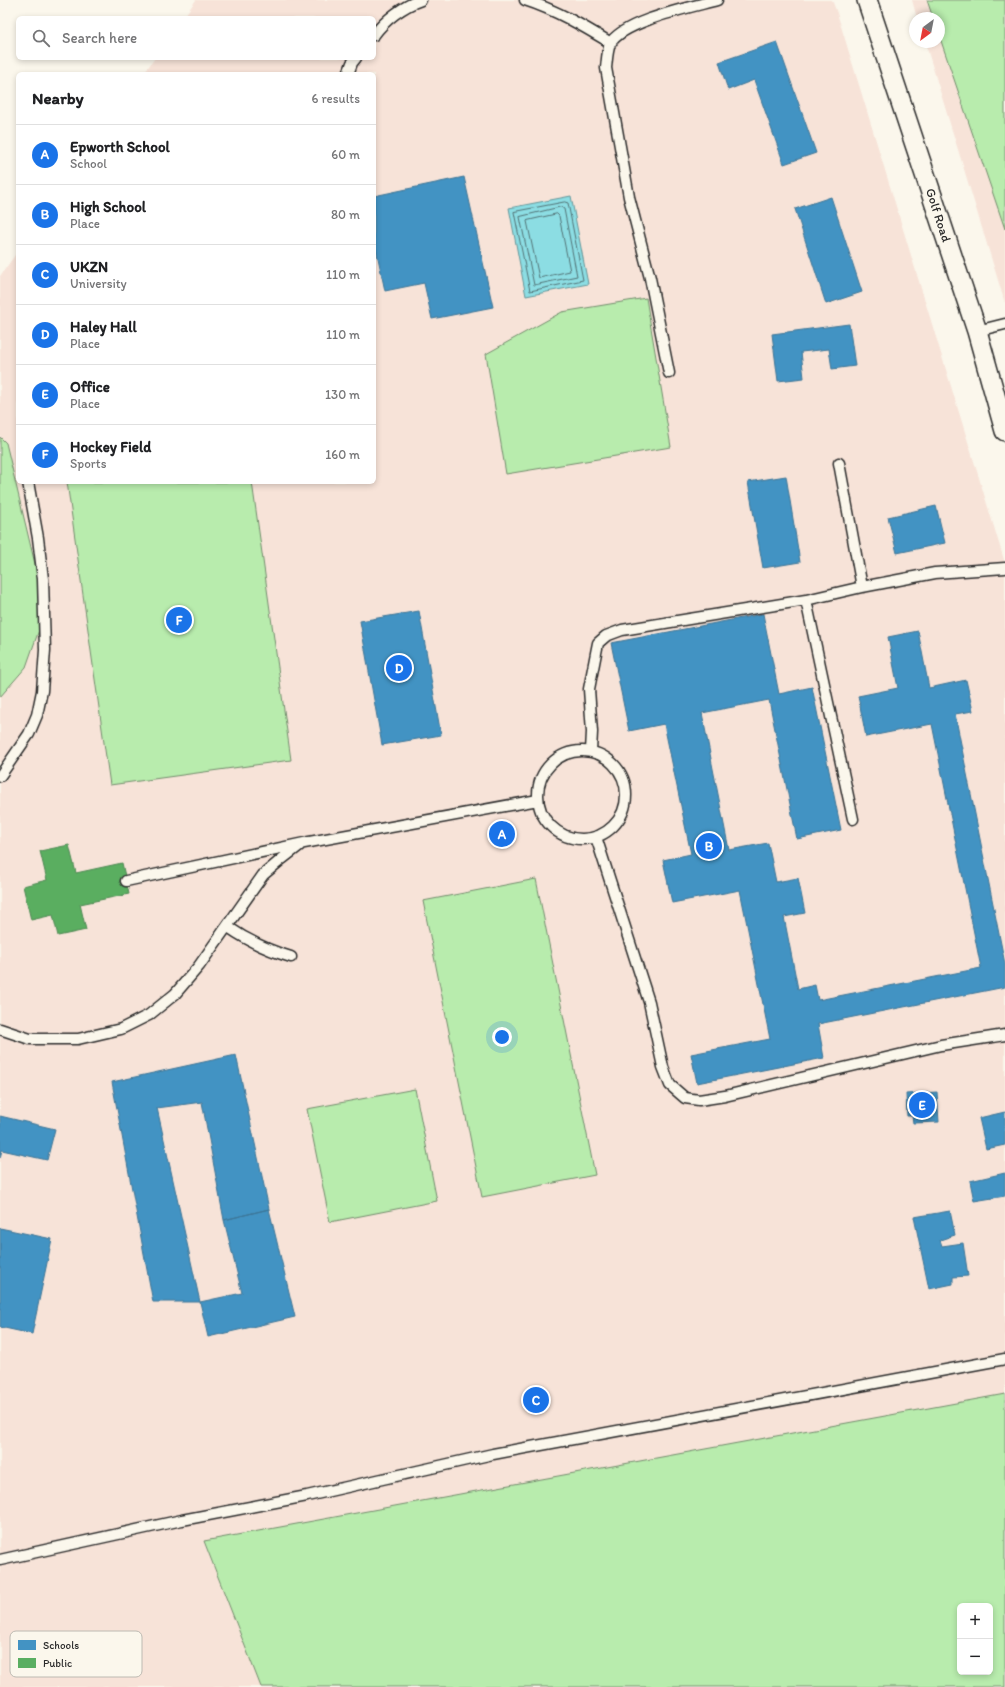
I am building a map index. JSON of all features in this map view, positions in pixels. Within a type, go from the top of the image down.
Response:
[{"type":"street","name":"Golf Road","points":[[867,0],[977,330],[1005,431]]},
{"type":"lane","points":[[376,33],[384,23],[415,2],[421,0]]},
{"type":"lane","points":[[525,0],[546,7],[575,21],[610,43]]},
{"type":"lane","points":[[669,373],[650,278],[629,197],[606,68],[607,54],[610,43],[620,34],[636,25],[668,13],[717,0]]},
{"type":"lane","points":[[349,72],[354,60]]},
{"type":"lane","points":[[977,330],[1005,324]]},
{"type":"lane","points":[[839,463],[862,587]]},
{"type":"lane","points":[[0,776],[29,734],[37,715],[42,691],[45,650],[43,579],[38,538],[28,484]]},
{"type":"lane","points":[[591,751],[592,732],[589,689],[598,643],[606,636],[622,630],[806,600],[862,587],[935,573],[1005,568]]},
{"type":"lane","points":[[806,600],[853,819]]},
{"type":"lane","points":[[577,750],[591,751],[605,756],[616,766],[624,778],[627,792],[625,807],[619,820],[609,831],[596,837],[581,839],[565,836],[552,828],[543,816],[538,800],[538,786],[543,773],[552,762],[564,754],[577,750]]},
{"type":"lane","points":[[126,881],[304,843],[538,800]]},
{"type":"lane","points":[[596,837],[649,1002],[662,1067],[670,1085],[685,1098],[699,1100],[725,1096],[941,1045],[1005,1035]]},
{"type":"lane","points":[[0,1029],[30,1039],[78,1039],[121,1029],[149,1015],[175,994],[199,966],[228,927],[263,875],[304,843]]},
{"type":"lane","points":[[228,927],[247,940],[269,951],[291,958]]},
{"type":"lane","points":[[0,1560],[182,1520],[307,1496],[493,1454],[1005,1359]]},
{"type":"shaded area","points":[[196,0],[832,0],[1005,563],[1005,1687],[0,1687],[0,276],[16,254],[16,484],[376,484],[376,72],[144,72],[154,60],[376,60],[376,16],[184,16]]},
{"type":"shaded area","points":[[912,0],[1005,0],[1005,303],[927,48],[945,48],[945,12],[915,12]]},
{"type":"green space","points":[[927,0],[1005,0],[1005,229],[943,48],[945,48],[945,12],[931,12]]},
{"type":"green space","points":[[646,298],[671,447],[506,474],[486,354],[562,312]]},
{"type":"green space","points":[[0,437],[6,443],[46,610],[26,667],[0,697]]},
{"type":"green space","points":[[67,484],[252,484],[291,760],[110,785]]},
{"type":"green space","points":[[536,879],[595,1175],[482,1197],[423,901]]},
{"type":"green space","points":[[415,1089],[437,1201],[330,1222],[307,1109]]},
{"type":"green space","points":[[1005,1394],[1005,1687],[261,1687],[204,1541]]},
{"type":"water","points":[[571,196],[588,284],[526,296],[509,208]]},
{"type":"building: Schools","points":[[777,42],[816,153],[784,164],[754,80],[728,90],[719,62]]},
{"type":"building: Schools","points":[[464,177],[493,307],[432,319],[424,283],[385,291],[376,248],[376,196]]},
{"type":"building: Schools","points":[[831,197],[862,292],[826,304],[795,209]]},
{"type":"building: Schools","points":[[849,324],[855,366],[832,369],[829,349],[801,352],[804,378],[778,381],[772,334]]},
{"type":"building: Schools","points":[[786,476],[800,562],[763,568],[748,482]]},
{"type":"building: Schools","points":[[936,506],[945,543],[897,553],[888,517]]},
{"type":"building: Schools","points":[[419,611],[441,735],[382,745],[360,621]]},
{"type":"building: Schools","points":[[763,614],[779,694],[812,687],[841,830],[797,839],[769,700],[702,713],[729,850],[768,843],[776,882],[798,878],[805,913],[784,917],[798,989],[815,985],[818,1000],[981,968],[932,724],[866,737],[858,696],[898,688],[888,637],[918,631],[929,688],[966,680],[973,711],[955,714],[1005,964],[1005,987],[818,1024],[824,1058],[697,1083],[691,1054],[770,1039],[740,890],[672,903],[663,860],[691,854],[664,724],[629,731],[611,643]]},
{"type":"building: Schools","points":[[236,1055],[269,1209],[224,1220],[202,1102],[157,1108],[200,1302],[153,1302],[112,1082]]},
{"type":"building: Schools","points":[[937,1092],[939,1122],[913,1123],[912,1116],[907,1116],[906,1094]]},
{"type":"building: Schools","points":[[1005,1112],[1005,1145],[986,1149],[979,1118]]},
{"type":"building: Schools","points":[[0,1116],[55,1129],[47,1160],[2,1150],[0,1158]]},
{"type":"building: Schools","points":[[1005,1173],[1005,1196],[974,1201],[970,1181]]},
{"type":"building: Schools","points":[[269,1209],[295,1317],[208,1337],[200,1302],[242,1293],[224,1220]]},
{"type":"building: Schools","points":[[950,1211],[955,1235],[940,1240],[942,1246],[963,1243],[968,1276],[953,1277],[953,1284],[929,1289],[914,1217]]},
{"type":"building: Schools","points":[[0,1228],[52,1239],[32,1334],[0,1327]]},
{"type":"building: Public","points":[[69,845],[76,873],[122,863],[129,894],[80,904],[86,930],[58,936],[53,915],[31,920],[23,886],[47,880],[40,851]]},
{"type":"place","name":"Hockey Field","points":[[179,620]]},
{"type":"place","name":"Haley Hall","points":[[399,668]]},
{"type":"place","name":"Epworth School","points":[[502,834]]},
{"type":"place","name":"High School","points":[[709,846]]},
{"type":"place","name":"Office","points":[[922,1105]]},
{"type":"place","name":"UKZN","points":[[536,1400]]}]
